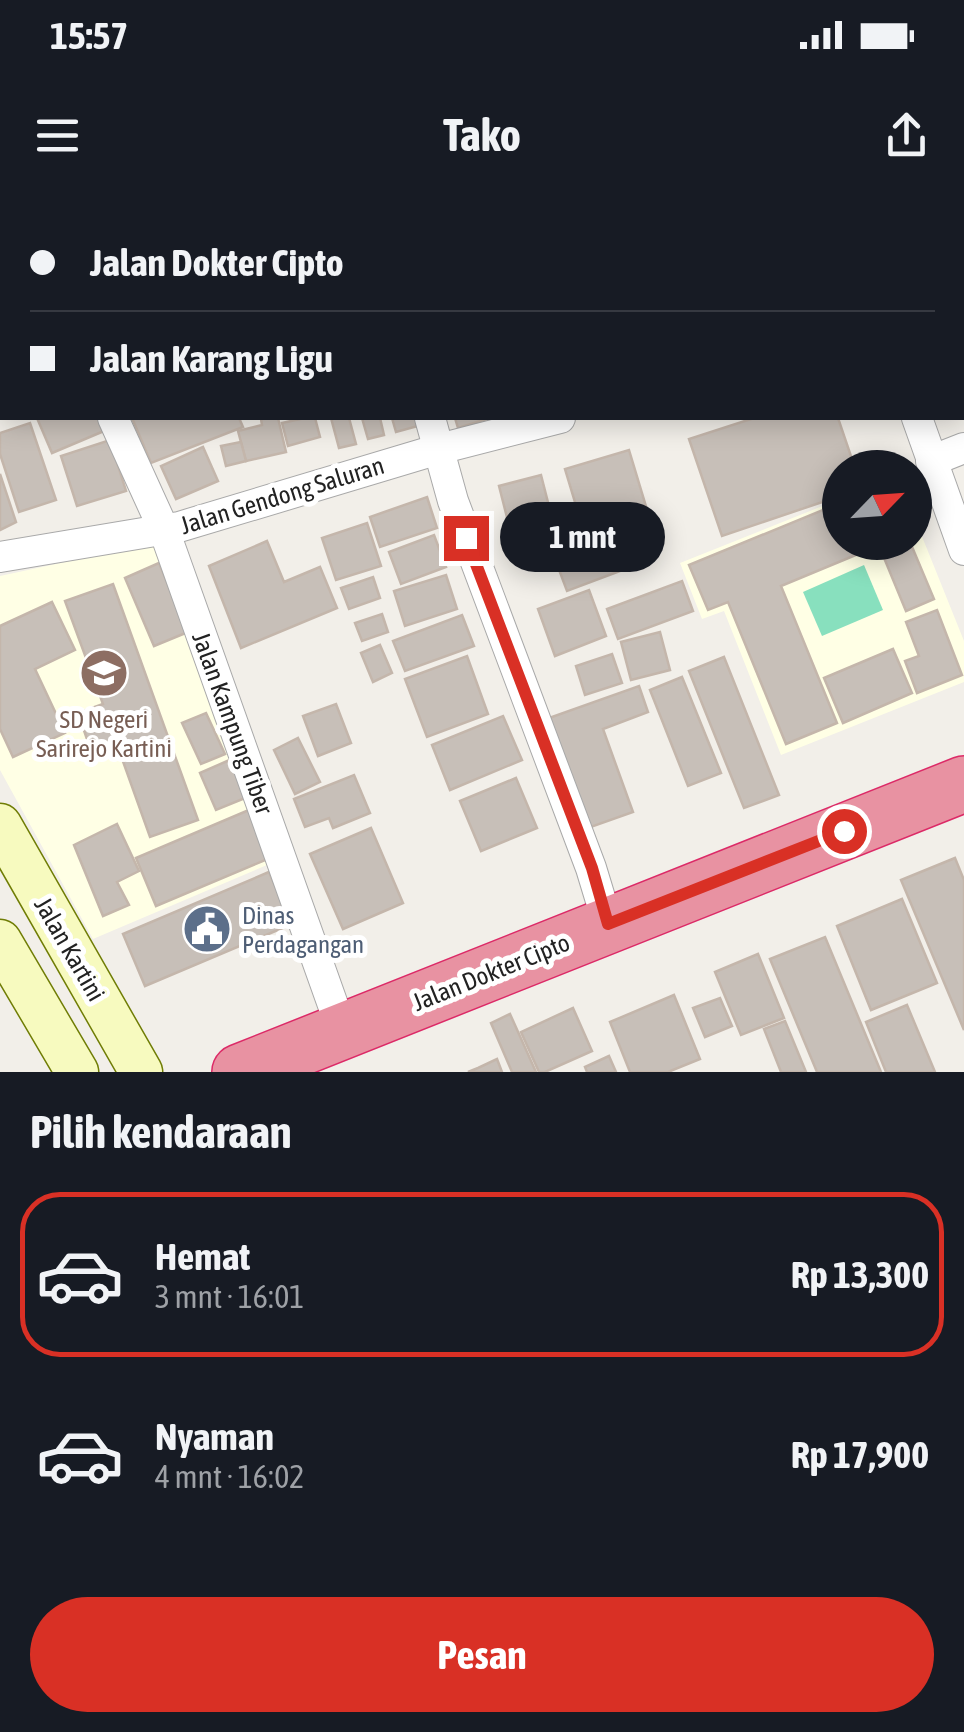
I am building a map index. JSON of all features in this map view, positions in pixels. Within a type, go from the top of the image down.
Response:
[{"type":"highway","name":"Jalan Dokter Cipto","points":[[240,1072],[964,784]]},
{"type":"main road","name":"Jalan Kartini","points":[[0,825],[140,1072]]},
{"type":"main road","points":[[0,940],[78,1072]]},
{"type":"street","name":"Jalan Kampung Tiber","points":[[114,420],[164,530],[343,1032]]},
{"type":"street","points":[[431,420],[460,519],[592,868],[608,924]]},
{"type":"street","name":"Jalan Gendong Saluran","points":[[0,557],[164,530],[442,464],[555,420]]},
{"type":"street","points":[[918,420],[927,450]]},
{"type":"street","points":[[932,461],[964,448]]},
{"type":"street","points":[[932,464],[964,550]]},
{"type":"shaded area","points":[[822,506],[822,560],[931,560],[964,641],[964,682],[781,755],[724,611],[702,619],[680,563]]},
{"type":"shaded area","name":"SD Negeri Sarirejo Kartini","points":[[163,541],[274,862],[93,939],[0,770],[0,576]]},
{"type":"green space","points":[[864,565],[883,610],[822,636],[803,592]]},
{"type":"building","points":[[38,420],[99,420],[104,431],[52,453]]},
{"type":"building","points":[[133,420],[240,420],[243,427],[151,463]]},
{"type":"building","points":[[261,420],[278,420],[286,452],[246,461],[238,431],[262,425]]},
{"type":"building","points":[[316,420],[320,437],[288,446],[282,423]]},
{"type":"building","points":[[332,420],[350,420],[356,444],[339,448]]},
{"type":"building","points":[[363,420],[380,420],[384,435],[368,439]]},
{"type":"building","points":[[393,420],[429,423],[396,432]]},
{"type":"building","points":[[456,420],[484,420],[458,428]]},
{"type":"building","points":[[748,420],[839,420],[849,450],[822,450],[822,502],[722,536],[689,439]]},
{"type":"building","points":[[30,423],[56,500],[19,512],[0,454],[0,433]]},
{"type":"building","points":[[110,440],[126,491],[77,506],[61,456]]},
{"type":"building","points":[[241,442],[246,461],[226,466],[221,446]]},
{"type":"building","points":[[203,447],[218,481],[176,499],[161,466]]},
{"type":"building","points":[[629,450],[651,523],[587,542],[565,469]]},
{"type":"building","points":[[0,474],[16,522],[0,530]]},
{"type":"building","points":[[541,475],[554,526],[512,537],[499,486]]},
{"type":"building","points":[[427,497],[437,528],[380,547],[370,517]]},
{"type":"building","points":[[822,510],[822,560],[844,560],[781,586],[837,723],[786,744],[728,602],[708,610],[689,565]]},
{"type":"building","points":[[367,523],[381,566],[336,580],[322,538]]},
{"type":"building","points":[[624,533],[636,565],[567,591],[555,559]]},
{"type":"building","points":[[434,535],[446,567],[401,584],[389,552]]},
{"type":"building","points":[[267,541],[284,582],[320,567],[337,608],[241,648],[209,566]]},
{"type":"building","points":[[885,560],[918,560],[934,599],[906,611]]},
{"type":"building","points":[[159,563],[188,632],[154,646],[125,578]]},
{"type":"building","points":[[446,575],[457,609],[405,626],[394,591]]},
{"type":"building","points":[[373,577],[380,598],[349,609],[341,588]]},
{"type":"building","points":[[682,581],[693,611],[618,639],[607,609]]},
{"type":"building","points":[[113,584],[198,820],[150,837],[115,739],[90,748],[78,713],[103,704],[65,601]]},
{"type":"building","points":[[589,590],[606,636],[555,656],[538,609]]},
{"type":"building","points":[[52,602],[75,650],[35,669],[65,733],[13,757],[0,729],[0,626]]},
{"type":"building","points":[[937,610],[962,675],[917,693],[905,661],[919,656],[906,622]]},
{"type":"building","points":[[382,614],[388,632],[362,641],[355,623]]},
{"type":"building","points":[[462,615],[474,646],[405,671],[393,641]]},
{"type":"building","points":[[660,632],[670,670],[631,680],[621,642]]},
{"type":"building","points":[[380,645],[392,673],[373,682],[361,653]]},
{"type":"building","points":[[893,649],[912,693],[843,723],[824,678]]},
{"type":"building","points":[[612,654],[622,683],[585,695],[576,666]]},
{"type":"building","points":[[467,656],[488,714],[427,737],[405,679]]},
{"type":"building","points":[[724,657],[779,795],[744,808],[689,671]]},
{"type":"building","points":[[682,677],[721,773],[688,786],[650,690]]},
{"type":"building","points":[[639,686],[648,712],[603,729],[633,812],[588,828],[549,718]]},
{"type":"building","points":[[336,704],[351,743],[318,756],[303,716]]},
{"type":"building","points":[[206,713],[225,754],[201,764],[182,723]]},
{"type":"building","points":[[503,716],[522,760],[450,790],[432,745]]},
{"type":"building","points":[[298,738],[320,782],[295,794],[274,750]]},
{"type":"building","points":[[234,758],[250,796],[216,810],[200,773]]},
{"type":"building","points":[[354,775],[370,813],[333,828],[329,818],[305,827],[294,799]]},
{"type":"building","points":[[516,778],[537,828],[481,851],[460,801]]},
{"type":"building","points":[[249,810],[270,858],[156,906],[136,858]]},
{"type":"building","points":[[117,824],[139,871],[117,882],[129,905],[103,916],[74,845]]},
{"type":"building","points":[[371,828],[403,903],[343,929],[310,854]]},
{"type":"building","points":[[955,858],[964,880],[964,1030],[901,880]]},
{"type":"building","name":"Dinas Perdagangan","points":[[269,872],[292,924],[145,986],[123,934]]},
{"type":"building","points":[[902,899],[937,983],[871,1010],[837,926]]},
{"type":"building","points":[[825,937],[881,1072],[817,1072],[770,959]]},
{"type":"building","points":[[758,954],[784,1018],[741,1035],[715,972]]},
{"type":"building","points":[[674,995],[700,1059],[668,1072],[630,1072],[610,1022]]},
{"type":"building","points":[[720,998],[732,1026],[705,1037],[693,1008]]},
{"type":"building","points":[[907,1005],[935,1072],[886,1072],[866,1022]]},
{"type":"building","points":[[573,1008],[592,1051],[539,1072],[521,1032]]},
{"type":"building","points":[[510,1014],[536,1072],[512,1072],[491,1023]]},
{"type":"building","points":[[785,1021],[806,1072],[781,1072],[764,1029]]},
{"type":"building","points":[[609,1056],[616,1072],[587,1072],[585,1067]]},
{"type":"building","points":[[497,1059],[502,1072],[468,1072],[478,1068]]},
{"type":"place","name":"SD Negeri Sarirejo Kartini","points":[[104,673]]},
{"type":"place","name":"Dinas Perdagangan","points":[[207,929]]},
{"type":"route","points":[[466,538],[592,868],[608,924],[844,831]]}]
